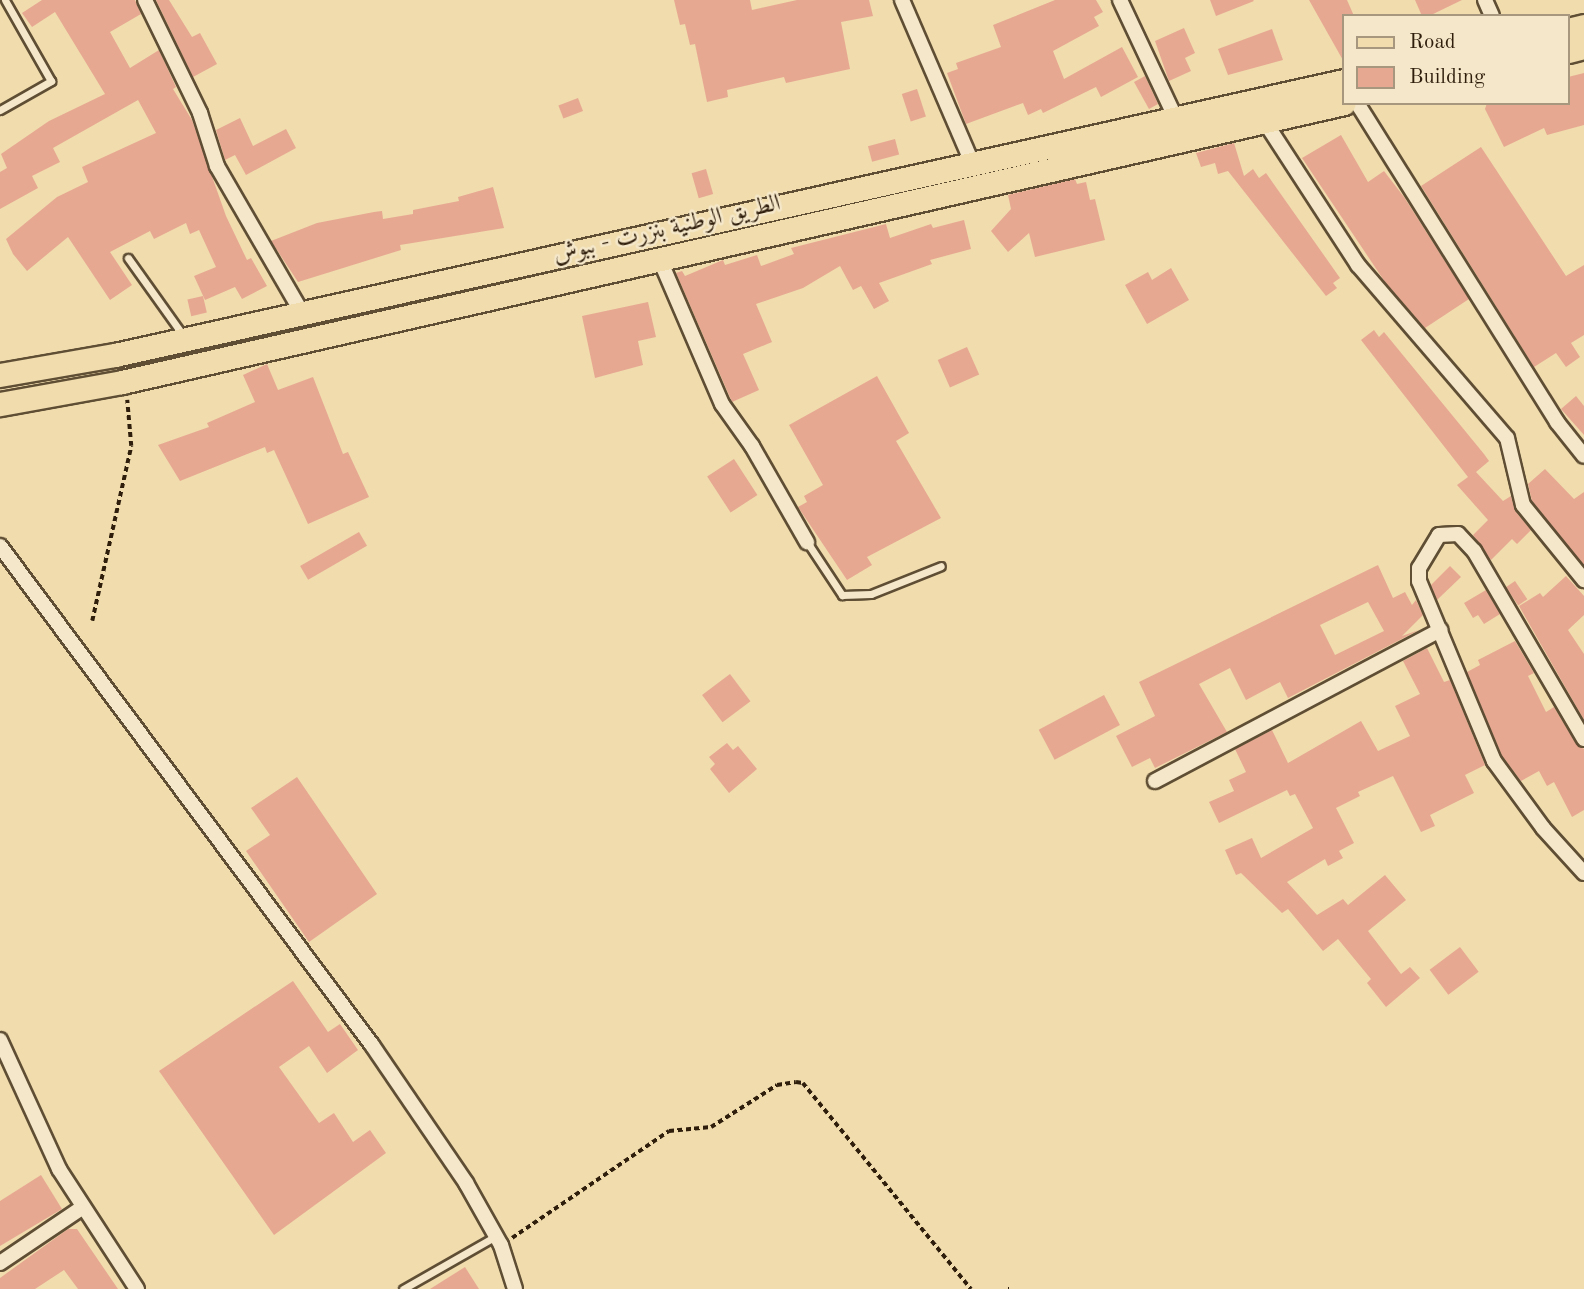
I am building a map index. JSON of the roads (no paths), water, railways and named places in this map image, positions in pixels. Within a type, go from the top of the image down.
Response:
[{"type":"main road","name":"الطريق الوطنية بنزرت - ببوش","points":[[0,375],[186,338],[1342,81]]},
{"type":"main road","name":"الطريق الوطنية بنزرت - ببوش","points":[[0,404],[122,382],[1342,103]]},
{"type":"street","points":[[145,0],[200,113],[217,166],[301,311]]},
{"type":"street","points":[[902,0],[973,165]]},
{"type":"street","points":[[1120,0],[1176,119]]},
{"type":"street","points":[[1358,105],[1557,422],[1584,456]]},
{"type":"street","points":[[1265,122],[1358,265],[1507,438],[1523,505],[1584,580]]},
{"type":"street","points":[[660,260],[722,404],[752,446],[807,542]]},
{"type":"street","points":[[1584,739],[1474,551],[1451,531],[1430,544],[1419,568],[1419,581],[1494,761],[1543,828],[1584,873]]},
{"type":"street","points":[[0,546],[372,1045],[466,1183],[498,1241],[515,1289]]},
{"type":"street","points":[[1155,782],[1440,630]]},
{"type":"street","points":[[0,1040],[60,1168],[137,1289]]},
{"type":"street","points":[[0,1263],[83,1207]]},
{"type":"lane","points":[[0,110],[51,81],[5,0]]},
{"type":"lane","points":[[128,258],[186,338]]},
{"type":"lane","points":[[807,542],[842,595],[871,594],[942,566]]},
{"type":"lane","points":[[403,1289],[498,1241]]}]
